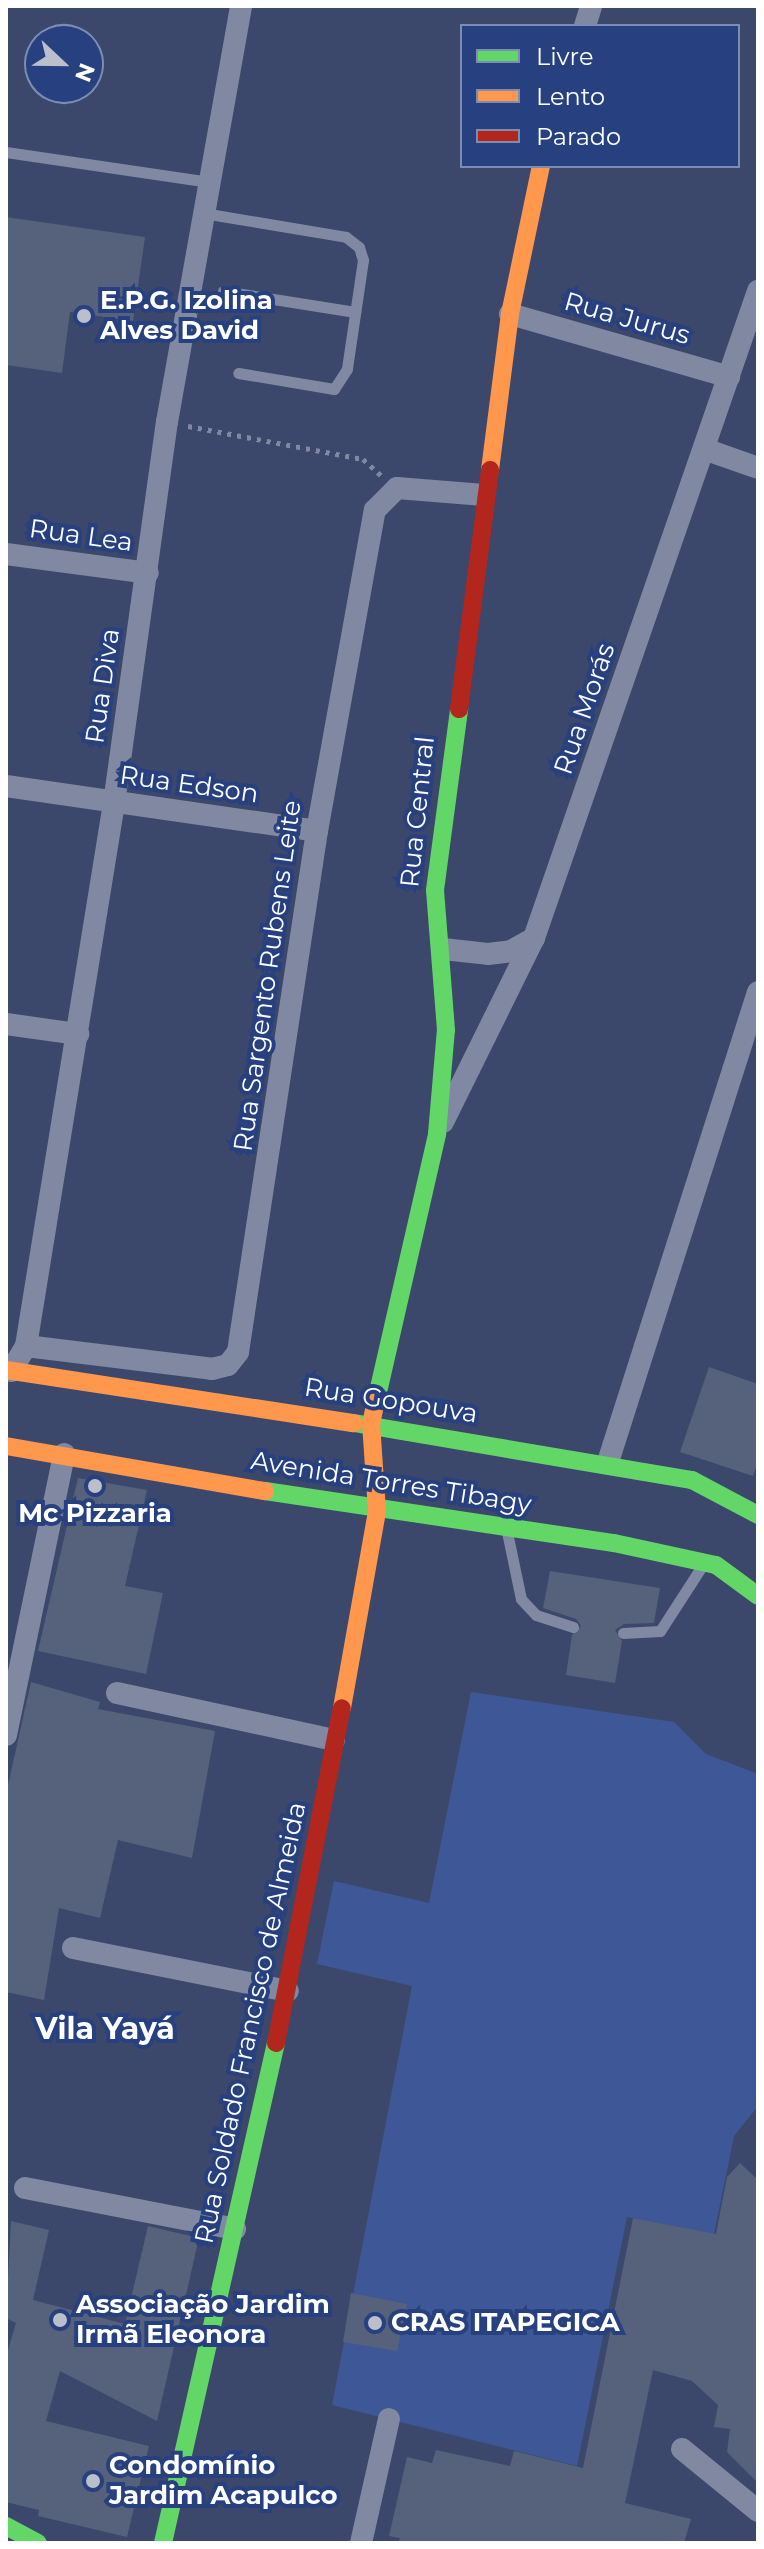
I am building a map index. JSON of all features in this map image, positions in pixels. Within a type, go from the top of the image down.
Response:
[{"type":"street","name":"Rua Diva","points":[[8,1370],[26,1346],[114,803],[167,422],[241,6]]},
{"type":"street","name":"Rua Central","points":[[377,1511],[371,1424],[437,1134],[446,1030],[443,949],[435,890],[484,495],[510,314],[541,168]]},
{"type":"street","name":"Rua Morás","points":[[437,1134],[534,938],[707,450],[758,291]]},
{"type":"street","name":"Rua Jurus","points":[[510,314],[729,377]]},
{"type":"street","points":[[707,450],[758,468]]},
{"type":"street","points":[[397,488],[484,495]]},
{"type":"street","name":"Rua Sargento Rubens Leite","points":[[26,1346],[212,1369],[228,1365],[238,1352],[317,831],[375,510],[397,488]]},
{"type":"street","name":"Rua Lea","points":[[6,554],[148,573]]},
{"type":"street","name":"Rua Edson","points":[[6,786],[317,831]]},
{"type":"street","points":[[443,949],[488,954],[511,951],[534,938]]},
{"type":"street","points":[[608,1462],[758,992]]},
{"type":"street","points":[[6,1024],[78,1034]]},
{"type":"street","name":"Rua Gopouva","points":[[8,1370],[608,1462],[692,1480],[758,1515]]},
{"type":"street","name":"Avenida Torres Tibagy","points":[[6,1446],[377,1511],[506,1528],[705,1561],[758,1596]]},
{"type":"street","points":[[6,1735],[64,1454]]},
{"type":"street","name":"Rua Soldado Francisco de Almeida","points":[[163,2543],[288,1991],[377,1511]]},
{"type":"street","points":[[117,1693],[334,1740]]},
{"type":"street","points":[[73,1948],[288,1991]]},
{"type":"street","points":[[25,2188],[235,2229]]},
{"type":"street","points":[[361,2543],[389,2419]]},
{"type":"street","points":[[682,2449],[758,2511]]},
{"type":"street","points":[[6,2526],[38,2543]]},
{"type":"lane","points":[[6,152],[208,182]]},
{"type":"lane","points":[[203,213],[346,237],[359,247],[363,260],[347,369],[334,389],[238,373]]},
{"type":"lane","points":[[223,291],[355,312]]},
{"type":"lane","points":[[506,1528],[521,1599],[536,1615],[573,1627]]},
{"type":"lane","points":[[623,1633],[660,1631],[705,1561]]},
{"type":"path","points":[[167,422],[363,459],[397,488]]},
{"type":"shaded area","points":[[471,1692],[674,1722],[706,1754],[758,1774],[758,2106],[734,2136],[714,2234],[627,2217],[577,2466],[332,2405],[412,1986],[317,1964],[334,1881],[429,1903]]},
{"type":"building","points":[[6,217],[145,237],[133,321],[70,312],[62,373],[6,365]]},
{"type":"building","points":[[709,1367],[758,1384],[758,1462],[753,1476],[680,1452]]},
{"type":"building","points":[[78,1478],[147,1490],[125,1586],[163,1593],[146,1674],[38,1651]]},
{"type":"building","points":[[550,1571],[660,1588],[654,1623],[624,1624],[615,1630],[622,1641],[615,1683],[566,1675],[572,1635],[581,1626],[576,1619],[543,1608]]},
{"type":"building","points":[[31,1682],[100,1702],[98,1709],[215,1731],[192,1858],[118,1840],[100,1918],[59,1908],[44,2000],[6,1992],[6,1794]]},
{"type":"building","points":[[740,2163],[758,2180],[758,2483],[727,2452],[730,2429],[714,2427],[718,2405],[692,2381],[653,2370],[625,2503],[691,2519],[684,2543],[398,2543],[400,2538],[389,2536],[407,2457],[432,2463],[436,2450],[510,2466],[514,2451],[583,2468],[633,2218],[716,2234],[727,2177]]},
{"type":"building","points":[[11,2221],[49,2230],[33,2300],[125,2324],[148,2226],[199,2238],[157,2421],[60,2371],[46,2421],[149,2446],[127,2537],[38,2516],[39,2510],[6,2502],[6,2357],[16,2323],[6,2318]]},
{"type":"building","name":"CRAS ITAPEGICA","points":[[351,2293],[407,2304],[397,2351],[343,2342]]},
{"type":"traffic: fast","points":[[376,1401],[437,1134],[446,1030],[435,890],[459,709]]},
{"type":"traffic: fast","points":[[354,1423],[692,1480],[758,1515]]},
{"type":"traffic: fast","points":[[265,1491],[614,1543],[716,1565],[758,1596]]},
{"type":"traffic: fast","points":[[163,2543],[276,2043]]},
{"type":"traffic: fast","points":[[6,2526],[38,2543]]},
{"type":"traffic: slow","points":[[490,470],[510,314],[541,168]]},
{"type":"traffic: slow","points":[[6,1370],[354,1423]]},
{"type":"traffic: slow","points":[[342,1708],[377,1511],[371,1424],[376,1401]]},
{"type":"traffic: slow","points":[[6,1446],[265,1491]]},
{"type":"traffic: jam","points":[[459,709],[490,470]]},
{"type":"traffic: jam","points":[[276,2043],[342,1708]]},
{"type":"place","name":"E.P.G. Izolina Alves David","points":[[84,316]]},
{"type":"place","name":"Mc Pizzaria","points":[[95,1486]]},
{"type":"place","name":"Associação Jardim Irmã Eleonora","points":[[60,2320]]},
{"type":"place","name":"CRAS ITAPEGICA","points":[[375,2323]]},
{"type":"place","name":"Condomínio Jardim Acapulco","points":[[93,2481]]},
{"type":"district","name":"Vila Yayá","points":[[105,2029]]}]
